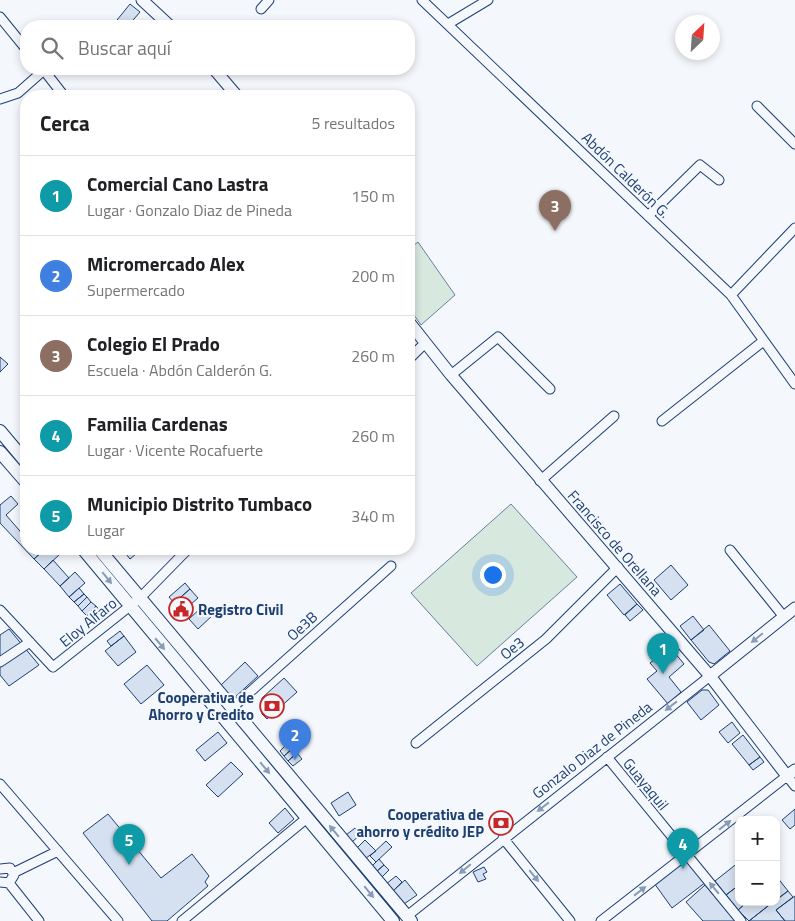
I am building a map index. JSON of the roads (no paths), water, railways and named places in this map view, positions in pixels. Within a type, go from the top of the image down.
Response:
[{"type":"main road","points":[[0,431],[20,455]]},
{"type":"main road","points":[[0,452],[20,475]]},
{"type":"main road","points":[[88,555],[393,921]]},
{"type":"main road","points":[[104,555],[409,918]]},
{"type":"street","points":[[142,0],[164,20]]},
{"type":"street","points":[[261,9],[269,0]]},
{"type":"street","name":"Abdón Calderón G.","points":[[422,0],[731,295],[762,342],[795,384]]},
{"type":"street","points":[[448,24],[488,0]]},
{"type":"street","points":[[0,17],[20,42]]},
{"type":"street","points":[[21,90],[37,75]]},
{"type":"street","points":[[48,75],[59,90]]},
{"type":"street","points":[[219,75],[232,90]]},
{"type":"street","points":[[0,99],[20,91]]},
{"type":"street","points":[[757,106],[795,144]]},
{"type":"street","points":[[648,216],[700,165],[719,180]]},
{"type":"street","points":[[731,295],[795,228]]},
{"type":"street","name":"Francisco de Orellana","points":[[415,329],[540,480],[618,567],[791,773],[795,786]]},
{"type":"street","points":[[451,375],[498,337],[550,389]]},
{"type":"street","points":[[662,421],[762,342]]},
{"type":"street","points":[[415,353],[426,343]]},
{"type":"street","points":[[540,480],[614,416]]},
{"type":"street","points":[[730,550],[784,617]]},
{"type":"street","name":"Eloy Alfaro","points":[[30,642],[53,667],[140,598],[182,555]]},
{"type":"street","name":"Oe3B","points":[[232,708],[391,566]]},
{"type":"street","name":"Oe3","points":[[416,743],[546,639],[618,567]]},
{"type":"street","name":"Gonzalo Diaz de Pineda","points":[[409,918],[503,838],[795,608]]},
{"type":"street","points":[[0,610],[30,642],[0,662]]},
{"type":"street","name":"Guayaquil","points":[[607,757],[741,921]]},
{"type":"street","points":[[601,921],[791,773]]},
{"type":"street","points":[[0,784],[118,921]]},
{"type":"street","points":[[182,921],[308,818]]},
{"type":"street","points":[[503,838],[570,921]]},
{"type":"street","points":[[13,872],[58,851]]},
{"type":"street","points":[[0,869],[7,868],[13,872]]},
{"type":"street","points":[[13,872],[13,880],[5,883],[39,921]]},
{"type":"place","name":"Colegio El Prado","points":[[555,231]]},
{"type":"place","name":"Registro Civil","points":[[181,609]]},
{"type":"place","name":"Comercial Cano Lastra","points":[[663,674]]},
{"type":"place","name":"Cooperativa de Ahorro y Credito","points":[[272,706]]},
{"type":"place","name":"Micromercado Alex","points":[[295,760]]},
{"type":"place","name":"Cooperativa de ahorro y crédito JEP","points":[[501,823]]},
{"type":"place","name":"Municipio Distrito Tumbaco","points":[[129,865]]},
{"type":"place","name":"Familia Cardenas","points":[[683,869]]}]
